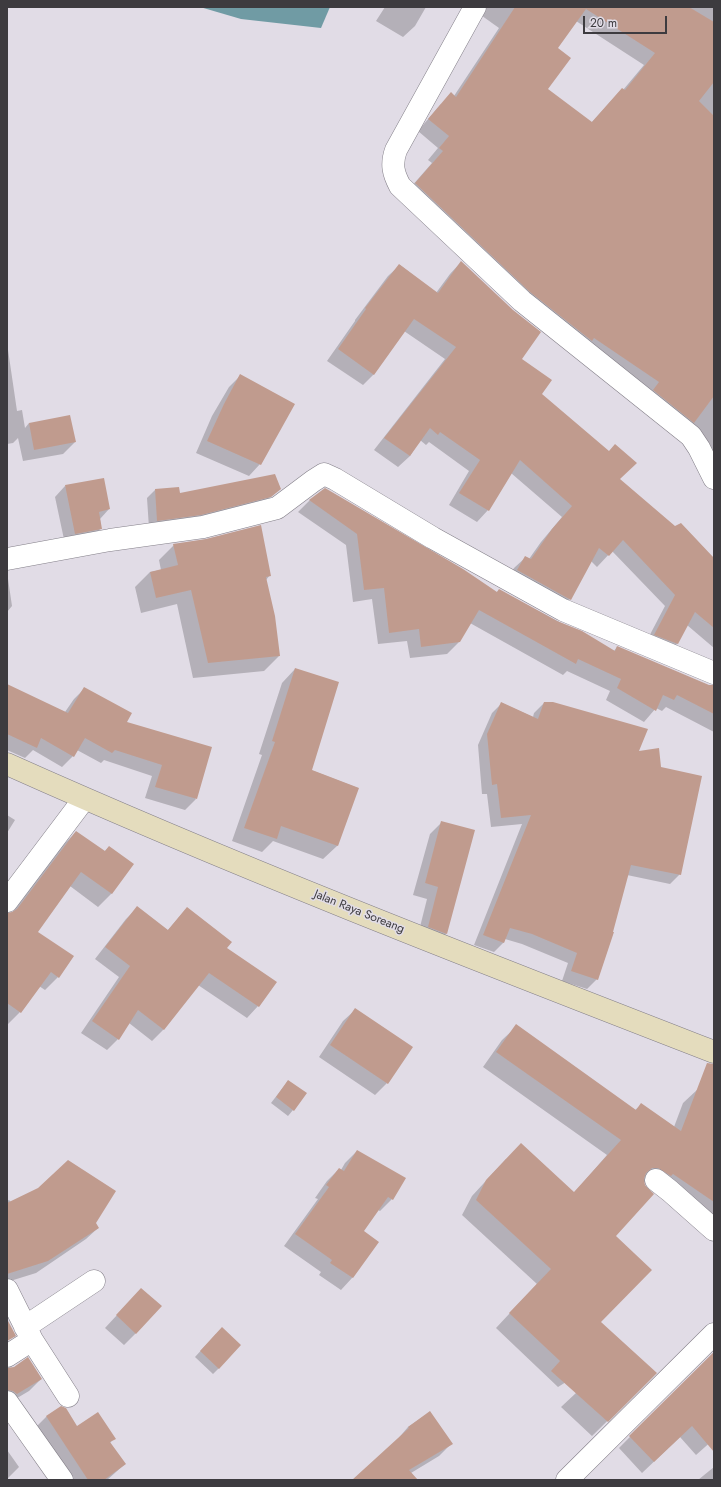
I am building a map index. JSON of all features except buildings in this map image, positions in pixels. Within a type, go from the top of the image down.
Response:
[{"type":"main road","name":"Jalan Raya Soreang","points":[[7,764],[84,799],[393,926],[714,1052]]},
{"type":"street","points":[[472,8],[396,150],[393,158],[393,170],[400,186],[522,300],[690,436],[699,448],[714,478]]},
{"type":"street","points":[[7,559],[110,540],[203,527],[277,508],[324,474],[335,479],[433,538],[564,610],[714,673]]},
{"type":"street","points":[[7,901],[84,799]]},
{"type":"street","points":[[656,1180],[714,1230]]},
{"type":"street","points":[[7,1356],[28,1334],[94,1281]]},
{"type":"street","points":[[7,1290],[28,1334],[68,1396]]},
{"type":"street","points":[[567,1480],[714,1334]]},
{"type":"street","points":[[7,1402],[62,1480]]},
{"type":"water","points":[[200,7],[330,7],[321,28],[241,19]]}]
